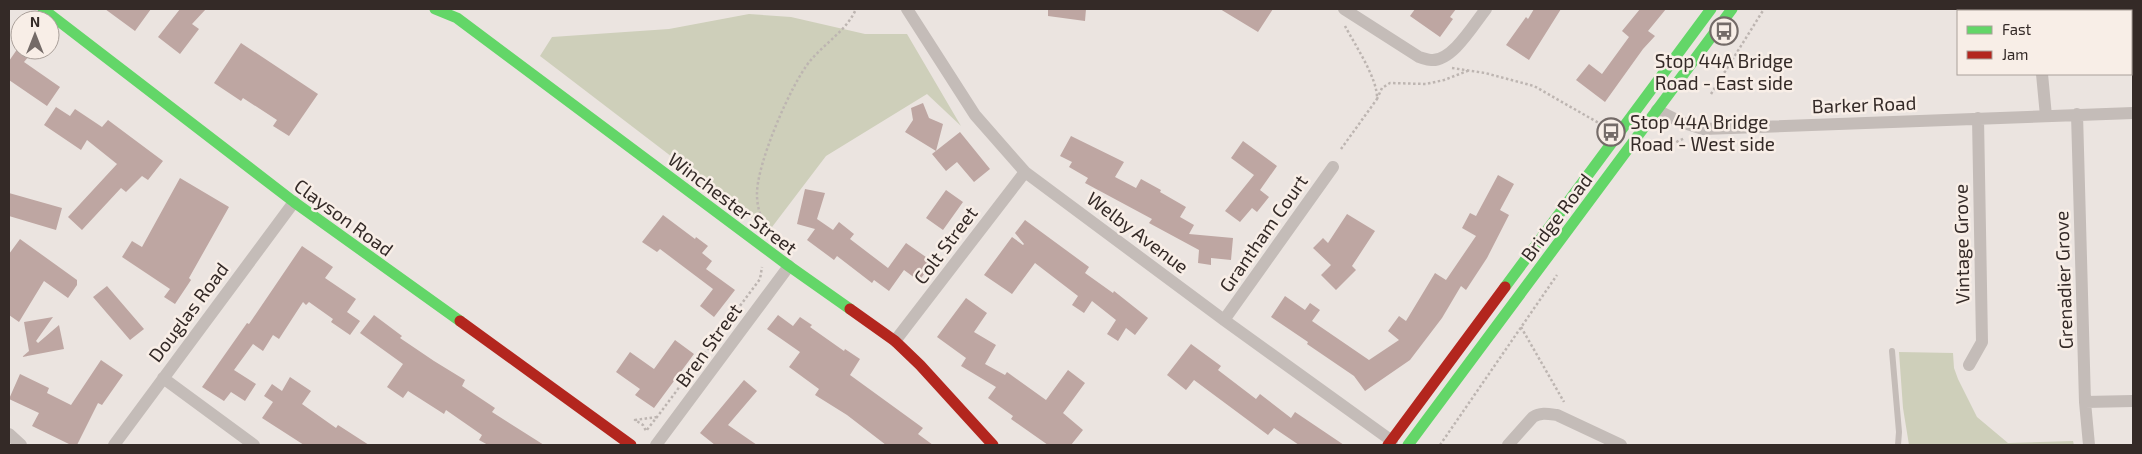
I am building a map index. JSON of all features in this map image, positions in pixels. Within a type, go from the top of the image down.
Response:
[{"type":"street","name":"Clayson Road","points":[[44,9],[294,202],[631,445]]},
{"type":"street","name":"Winchester Street","points":[[435,9],[457,18],[789,266],[895,342],[920,365],[993,445]]},
{"type":"street","name":"Welby Avenue","points":[[907,9],[975,115],[1026,172],[1392,444]]},
{"type":"street","points":[[1344,9],[1419,57],[1432,61],[1445,57],[1462,41],[1486,9]]},
{"type":"street","name":"Bridge Road","points":[[1392,444],[1711,9]]},
{"type":"street","name":"Bridge Road","points":[[1408,445],[1732,9]]},
{"type":"street","points":[[2042,75],[2046,116]]},
{"type":"street","points":[[1641,103],[1657,110]]},
{"type":"street","name":"Barker Road","points":[[1657,110],[1682,122],[1703,129],[2046,116],[2133,109]]},
{"type":"street","name":"Barker Road","points":[[2077,114],[2133,113]]},
{"type":"street","name":"Grenadier Grove","points":[[2077,114],[2085,402],[2089,445]]},
{"type":"street","name":"Vintage Grove","points":[[1969,365],[1982,342],[1978,118]]},
{"type":"street","name":"Grantham Court","points":[[1224,320],[1333,168]]},
{"type":"street","name":"Colt Street","points":[[895,342],[1026,172]]},
{"type":"street","name":"Douglas Road","points":[[114,445],[294,202]]},
{"type":"street","name":"Bren Street","points":[[656,445],[789,266]]},
{"type":"street","points":[[163,378],[254,445]]},
{"type":"street","points":[[2085,402],[2133,401]]},
{"type":"street","points":[[1508,445],[1538,414],[1557,415],[1621,445]]},
{"type":"street","points":[[9,434],[21,445]]},
{"type":"lane","points":[[1892,351],[1899,432],[1898,445]]},
{"type":"lane","points":[[1899,432],[1903,445]]},
{"type":"path","points":[[768,232],[760,216],[757,198],[760,171],[769,146],[795,85],[810,62],[844,26],[856,9]]},
{"type":"path","points":[[1710,94],[1764,9]]},
{"type":"path","points":[[1344,24],[1362,58],[1377,93],[1377,99]]},
{"type":"path","points":[[1438,59],[1442,68],[1471,70],[1534,86],[1619,133]]},
{"type":"path","points":[[1341,149],[1377,99],[1382,88],[1390,83],[1426,84],[1444,80],[1471,70]]},
{"type":"path","points":[[1643,159],[1649,151],[1672,144],[1686,137]]},
{"type":"path","points":[[657,417],[635,420],[643,425],[646,431],[657,417],[760,280],[762,263]]},
{"type":"path","points":[[1440,445],[1558,273]]},
{"type":"path","points":[[1521,327],[1560,398],[1565,403]]},
{"type":"green space","points":[[749,14],[791,17],[865,34],[907,34],[961,126],[927,94],[826,156],[769,231],[540,56],[552,37],[669,29]]},
{"type":"green space","points":[[1899,352],[1953,353],[1954,368],[1958,379],[1977,417],[2008,443],[2073,441],[2074,445],[1909,445],[1903,408]]},
{"type":"building","points":[[105,9],[151,9],[135,31]]},
{"type":"building","points":[[180,9],[206,9],[192,24],[199,29],[180,54],[158,37]]},
{"type":"building","points":[[1048,9],[1086,9],[1085,21],[1048,16]]},
{"type":"building","points":[[1220,9],[1273,9],[1258,32]]},
{"type":"building","points":[[1415,9],[1456,9],[1450,17],[1453,19],[1440,37],[1410,16]]},
{"type":"building","points":[[1534,9],[1561,9],[1529,60],[1506,45]]},
{"type":"building","points":[[1640,9],[1666,9],[1648,31],[1655,36],[1643,49],[1605,102],[1576,80],[1589,64],[1602,74],[1629,37],[1622,31]]},
{"type":"building","points":[[241,43],[318,94],[289,136],[273,126],[277,120],[243,98],[241,101],[214,83]]},
{"type":"building","points":[[26,60],[24,62],[60,87],[47,106],[9,80],[9,61]]},
{"type":"building","points":[[923,103],[929,118],[943,124],[936,151],[905,132],[913,120],[911,108]]},
{"type":"building","points":[[56,107],[70,116],[75,109],[102,127],[108,120],[163,161],[148,180],[142,176],[126,192],[121,188],[82,230],[68,217],[117,164],[87,140],[81,150],[44,125]]},
{"type":"building","points":[[960,132],[990,169],[974,182],[957,162],[946,171],[932,154]]},
{"type":"building","points":[[1071,136],[1124,162],[1115,177],[1136,188],[1141,179],[1186,207],[1180,217],[1194,225],[1189,234],[1233,238],[1231,260],[1211,258],[1211,265],[1198,263],[1199,250],[1149,223],[1152,219],[1085,183],[1088,178],[1069,167],[1072,162],[1060,156]]},
{"type":"building","points":[[1243,141],[1277,166],[1260,190],[1269,197],[1257,212],[1252,208],[1240,222],[1225,211],[1254,175],[1231,158]]},
{"type":"building","points":[[1498,175],[1514,184],[1500,210],[1509,215],[1487,258],[1466,290],[1461,286],[1442,318],[1410,360],[1365,391],[1354,376],[1271,317],[1285,296],[1305,310],[1310,303],[1320,310],[1312,321],[1369,360],[1399,340],[1388,331],[1399,316],[1406,321],[1435,273],[1446,280],[1476,236],[1462,228],[1470,213],[1476,216]]},
{"type":"building","points":[[180,178],[229,207],[189,278],[191,280],[175,304],[164,297],[170,289],[122,257],[132,241],[142,247]]},
{"type":"building","points":[[805,189],[825,193],[817,219],[833,230],[839,222],[854,234],[850,239],[888,268],[906,243],[933,262],[919,281],[904,270],[889,291],[874,280],[872,283],[837,256],[834,260],[807,240],[815,229],[797,224]]},
{"type":"building","points":[[946,190],[963,202],[943,230],[926,218]]},
{"type":"building","points":[[9,193],[62,208],[56,230],[9,216]]},
{"type":"building","points":[[1347,214],[1375,231],[1352,266],[1356,270],[1336,290],[1321,275],[1331,265],[1313,248],[1323,238],[1328,243]]},
{"type":"building","points":[[663,215],[695,239],[696,237],[708,246],[702,253],[712,261],[706,269],[735,290],[714,317],[700,306],[713,289],[660,249],[657,252],[642,242]]},
{"type":"building","points":[[1025,220],[1089,267],[1085,273],[1113,293],[1114,291],[1148,318],[1135,335],[1126,328],[1118,341],[1107,334],[1116,320],[1092,301],[1084,313],[1072,305],[1078,296],[1035,263],[1012,294],[984,275],[1012,237],[1024,244],[1015,233]]},
{"type":"building","points":[[20,239],[77,280],[77,285],[68,298],[44,281],[19,322],[9,315],[9,254]]},
{"type":"building","points":[[302,246],[333,267],[325,278],[356,299],[347,312],[360,321],[350,335],[331,322],[333,319],[309,302],[306,305],[303,302],[279,339],[273,335],[263,351],[253,344],[234,370],[256,384],[245,401],[231,392],[224,401],[202,387],[247,323],[249,324]]},
{"type":"building","points":[[107,286],[144,329],[130,340],[93,297]]},
{"type":"building","points":[[966,298],[987,313],[974,332],[996,345],[985,364],[1005,375],[1007,372],[1046,400],[1068,370],[1085,383],[1063,413],[1083,430],[1071,445],[1048,445],[1011,419],[1013,416],[988,398],[996,387],[961,366],[966,358],[937,337]]},
{"type":"building","points":[[374,315],[402,336],[400,338],[465,380],[462,386],[495,408],[492,412],[544,445],[488,445],[479,440],[482,435],[446,410],[444,414],[408,391],[403,398],[387,387],[403,364],[360,333]]},
{"type":"building","points":[[778,315],[793,326],[800,317],[812,325],[810,327],[844,351],[845,349],[860,359],[850,375],[923,428],[918,434],[933,445],[886,445],[847,415],[815,395],[819,389],[789,367],[800,352],[767,329]]},
{"type":"building","points":[[53,317],[36,341],[38,343],[59,325],[64,349],[22,357],[29,351],[24,322]]},
{"type":"building","points":[[675,340],[694,354],[654,408],[635,395],[640,389],[616,372],[630,352],[654,369]]},
{"type":"building","points":[[1191,344],[1221,366],[1218,370],[1256,399],[1260,394],[1291,418],[1295,412],[1344,445],[1299,445],[1274,428],[1268,435],[1194,380],[1186,390],[1167,375]]},
{"type":"building","points":[[101,360],[123,375],[102,405],[98,403],[77,445],[71,445],[32,426],[39,413],[9,399],[20,374],[49,388],[47,393],[71,405]]},
{"type":"building","points":[[290,377],[311,391],[302,404],[336,428],[338,425],[369,445],[304,445],[262,418],[273,402],[264,396],[272,384],[282,391]]},
{"type":"building","points":[[744,380],[757,391],[728,425],[757,445],[715,445],[700,433]]},
{"type":"traffic: fast","points":[[43,9],[294,202],[460,321]]},
{"type":"traffic: fast","points":[[435,9],[457,18],[789,266],[850,309]]},
{"type":"traffic: fast","points":[[1505,287],[1711,9]]},
{"type":"traffic: fast","points":[[1408,445],[1732,9]]},
{"type":"traffic: jam","points":[[1388,445],[1505,287]]},
{"type":"traffic: jam","points":[[850,309],[895,341],[920,365],[993,445]]},
{"type":"traffic: jam","points":[[460,321],[631,445]]},
{"type":"place","name":"Stop 44A Bridge Road - East side","points":[[1724,31]]},
{"type":"place","name":"Stop 44A Bridge Road - West side","points":[[1611,132]]}]
